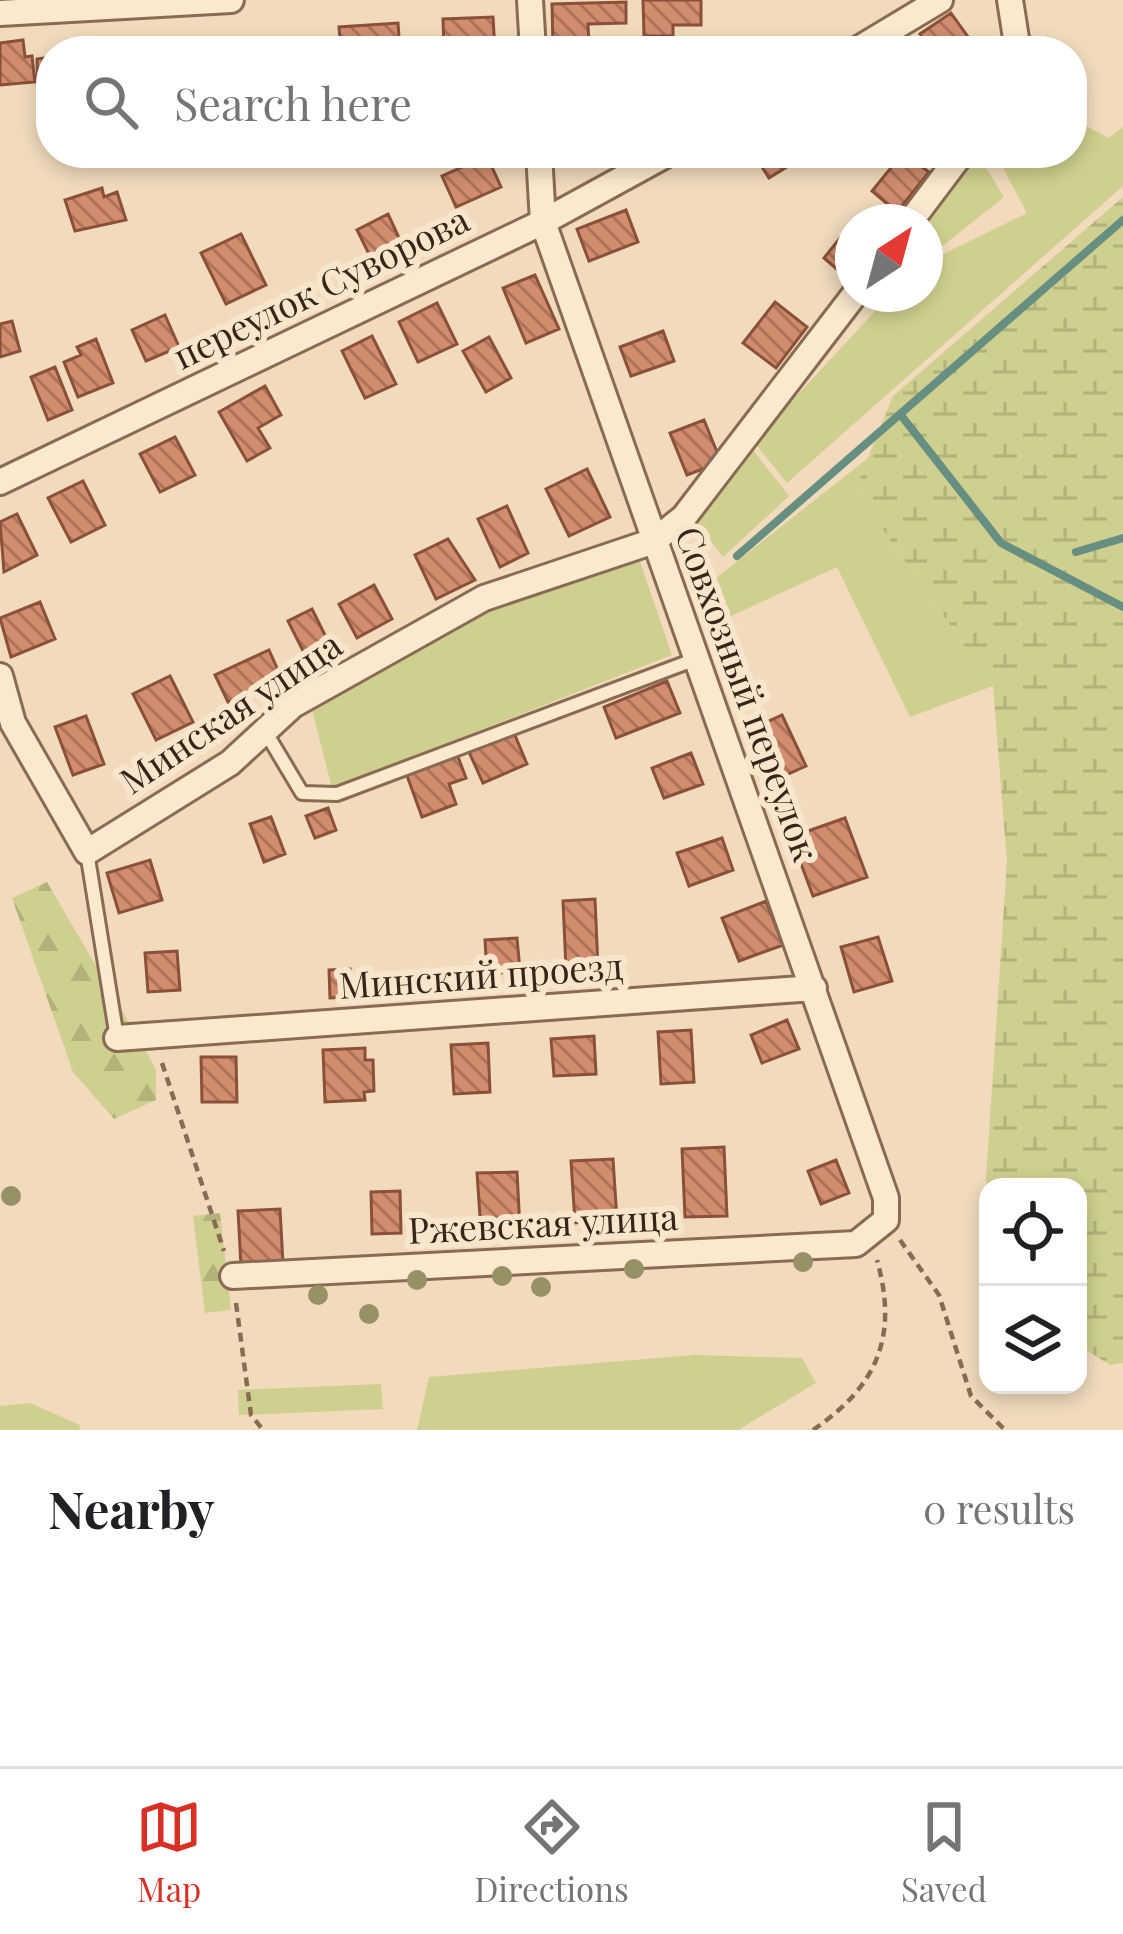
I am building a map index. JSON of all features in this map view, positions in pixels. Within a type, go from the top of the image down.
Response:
[{"type":"street","points":[[0,13],[230,0]]},
{"type":"street","points":[[530,0],[532,36]]},
{"type":"street","points":[[880,36],[940,0]]},
{"type":"street","points":[[1010,0],[1016,36]]},
{"type":"street","name":"Совхозный переулок","points":[[540,168],[543,222],[814,988],[886,1198],[886,1220]]},
{"type":"street","name":"переулок Суворова","points":[[0,482],[543,222],[642,168]]},
{"type":"street","points":[[924,204],[951,168]]},
{"type":"street","name":"Минская улица","points":[[87,852],[230,764],[293,705],[484,598],[654,541],[684,517],[841,312]]},
{"type":"street","points":[[0,676],[13,723],[87,852]]},
{"type":"street","name":"Минский проезд","points":[[117,1038],[814,988]]},
{"type":"street","name":"Ржевская улица","points":[[232,1276],[856,1244],[886,1220]]},
{"type":"lane","points":[[265,731],[302,793],[337,794],[696,658]]},
{"type":"lane","points":[[87,852],[117,1038]]},
{"type":"path","points":[[153,1036],[232,1276],[251,1415],[263,1430]]},
{"type":"path","points":[[814,1430],[878,1363],[890,1318],[875,1254],[886,1220]]},
{"type":"path","points":[[886,1220],[939,1295],[971,1396],[1006,1430]]},
{"type":"green space","points":[[1087,127],[1109,138],[1123,127],[1123,186],[787,483],[754,442],[874,312],[943,312],[943,254],[1027,213],[1003,168],[1087,168]]},
{"type":"green space","points":[[965,168],[986,168],[1004,197],[943,246],[943,204],[936,204]]},
{"type":"green space","points":[[1123,197],[1123,1363],[1110,1365],[1087,1351],[1087,1178],[986,1178],[1007,862],[993,686],[855,490],[893,396]]},
{"type":"green space","points":[[750,446],[789,496],[723,557],[694,519]]},
{"type":"green space","points":[[868,458],[855,490],[993,686],[910,717],[837,567],[716,623],[701,590]]},
{"type":"green space","points":[[638,556],[672,655],[332,788],[312,710],[488,610]]},
{"type":"green space","points":[[47,882],[156,1069],[156,1100],[114,1119],[73,1072],[12,898]]},
{"type":"green space","points":[[220,1213],[231,1310],[205,1313],[193,1216]]},
{"type":"green space","points":[[693,1355],[802,1358],[816,1383],[738,1430],[417,1430],[429,1377]]},
{"type":"green space","points":[[381,1384],[383,1409],[239,1415],[238,1390]]},
{"type":"green space","points":[[30,1403],[80,1425],[79,1430],[0,1430],[0,1406]]},
{"type":"building","points":[[643,0],[701,0],[701,25],[673,25],[673,36],[644,36]]},
{"type":"building","points":[[626,2],[626,23],[588,24],[589,36],[553,36],[552,4]]},
{"type":"building","points":[[951,13],[967,36],[921,36]]},
{"type":"building","points":[[493,17],[494,36],[444,36],[443,19]]},
{"type":"building","points":[[398,23],[399,36],[340,36],[339,27]]},
{"type":"building","points":[[23,40],[25,57],[32,56],[35,82],[0,85],[0,43]]},
{"type":"building","points":[[460,168],[492,168],[501,187],[456,207],[442,176]]},
{"type":"building","points":[[763,168],[785,168],[769,178]]},
{"type":"building","points":[[891,168],[929,172],[903,204],[887,204],[872,191]]},
{"type":"building","points":[[102,188],[104,197],[117,192],[126,220],[75,231],[65,200]]},
{"type":"building","points":[[626,210],[638,242],[589,261],[577,229]]},
{"type":"building","points":[[388,214],[401,242],[371,258],[357,230]]},
{"type":"building","points":[[241,234],[266,285],[226,304],[201,253]]},
{"type":"building","points":[[835,244],[835,267],[824,258]]},
{"type":"building","points":[[535,275],[559,329],[526,343],[503,288]]},
{"type":"building","points":[[775,302],[807,327],[776,368],[743,343]]},
{"type":"building","points":[[437,303],[457,344],[418,362],[399,322]]},
{"type":"building","points":[[165,315],[179,347],[146,361],[132,330]]},
{"type":"building","points":[[12,321],[20,351],[0,357],[0,324]]},
{"type":"building","points":[[663,331],[674,361],[631,376],[620,347]]},
{"type":"building","points":[[372,336],[396,384],[365,398],[342,351]]},
{"type":"building","points":[[489,337],[511,378],[486,392],[463,351]]},
{"type":"building","points":[[96,339],[113,383],[78,397],[64,362],[81,355],[77,347]]},
{"type":"building","points":[[55,367],[72,410],[48,420],[31,377]]},
{"type":"building","points":[[265,386],[281,415],[258,428],[270,448],[247,461],[219,412]]},
{"type":"building","points":[[704,420],[721,462],[687,475],[670,433]]},
{"type":"building","points":[[175,437],[195,475],[160,492],[140,454]]},
{"type":"building","points":[[587,469],[610,517],[569,536],[546,489]]},
{"type":"building","points":[[83,481],[105,525],[71,542],[48,498]]},
{"type":"building","points":[[507,506],[528,553],[500,567],[478,519]]},
{"type":"building","points":[[17,514],[37,555],[4,572],[0,522]]},
{"type":"building","points":[[448,539],[475,580],[436,599],[415,555]]},
{"type":"building","points":[[374,585],[392,619],[357,638],[339,604]]},
{"type":"building","points":[[40,602],[55,639],[11,657],[0,618]]},
{"type":"building","points":[[312,609],[332,649],[308,661],[288,621]]},
{"type":"building","points":[[269,650],[281,677],[228,702],[215,675]]},
{"type":"building","points":[[170,676],[193,722],[156,740],[133,694]]},
{"type":"building","points":[[667,681],[680,713],[616,738],[604,707]]},
{"type":"building","points":[[782,715],[806,766],[768,783],[745,732]]},
{"type":"building","points":[[86,716],[104,764],[73,775],[55,727]]},
{"type":"building","points":[[514,733],[527,764],[483,783],[469,752]]},
{"type":"building","points":[[691,753],[703,784],[664,798],[652,768]]},
{"type":"building","points":[[457,754],[466,778],[449,784],[456,804],[422,817],[406,773]]},
{"type":"building","points":[[328,808],[336,830],[315,838],[306,816]]},
{"type":"building","points":[[271,817],[285,854],[264,862],[250,824]]},
{"type":"building","points":[[845,818],[867,877],[813,896],[791,837]]},
{"type":"building","points":[[722,838],[733,870],[689,886],[677,853]]},
{"type":"building","points":[[150,860],[162,900],[119,913],[107,873]]},
{"type":"building","points":[[595,899],[598,967],[566,969],[563,901]]},
{"type":"building","points":[[766,901],[783,945],[739,961],[722,918]]},
{"type":"building","points":[[878,937],[892,981],[854,992],[841,947]]},
{"type":"building","points":[[517,938],[520,971],[487,974],[485,940]]},
{"type":"building","points":[[177,951],[180,990],[148,992],[145,953]]},
{"type":"building","points":[[350,969],[352,997],[330,998],[329,970]]},
{"type":"building","points":[[787,1020],[799,1049],[762,1063],[751,1035]]},
{"type":"building","points":[[691,1030],[694,1082],[661,1084],[658,1032]]},
{"type":"building","points":[[594,1036],[596,1074],[554,1076],[551,1039]]},
{"type":"building","points":[[488,1043],[490,1092],[454,1094],[451,1045]]},
{"type":"building","points":[[365,1048],[365,1060],[373,1060],[374,1091],[364,1092],[365,1100],[325,1102],[323,1050]]},
{"type":"building","points":[[201,1057],[236,1057],[237,1102],[202,1102]]},
{"type":"building","points":[[724,1147],[727,1216],[685,1217],[682,1149]]},
{"type":"building","points":[[613,1159],[617,1220],[575,1223],[571,1161]]},
{"type":"building","points":[[836,1160],[849,1193],[821,1204],[808,1171]]},
{"type":"building","points":[[517,1172],[520,1229],[481,1231],[477,1173]]},
{"type":"building","points":[[400,1191],[401,1233],[372,1234],[371,1192]]},
{"type":"building","points":[[280,1209],[283,1264],[241,1266],[238,1211]]},
{"type":"waterway","points":[[737,556],[1123,220]]},
{"type":"waterway","points":[[900,414],[1001,543],[1123,607]]},
{"type":"waterway","points":[[1076,552],[1123,538]]}]
